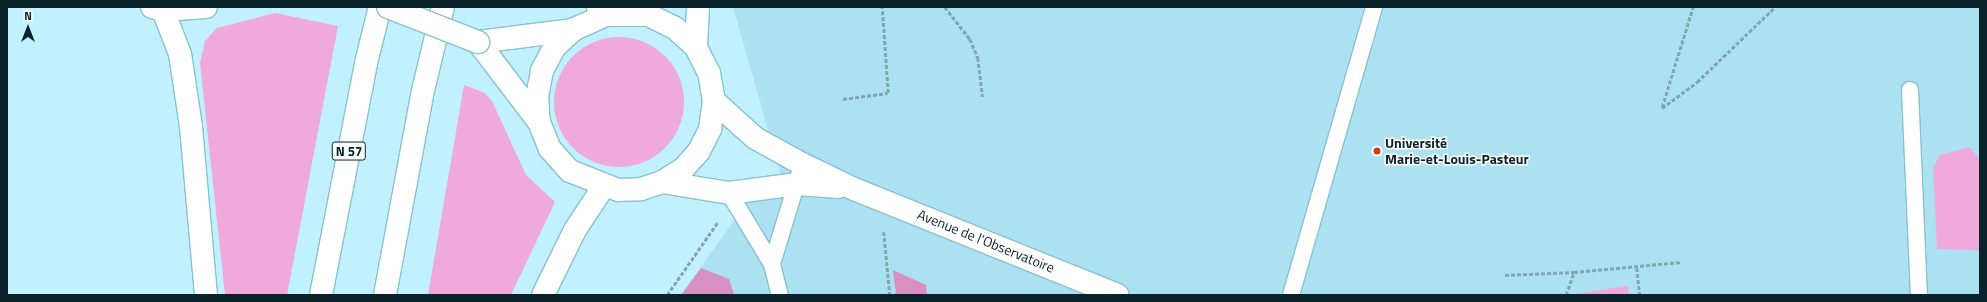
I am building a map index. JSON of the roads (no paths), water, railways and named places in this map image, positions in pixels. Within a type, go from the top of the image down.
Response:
[{"type":"main road","points":[[206,7],[157,9],[180,54],[192,127],[206,295]]},
{"type":"main road","name":"N 57","points":[[321,295],[366,63],[380,7]]},
{"type":"main road","points":[[388,7],[478,42],[573,30]]},
{"type":"main road","points":[[385,295],[422,95],[443,7]]},
{"type":"main road","points":[[696,47],[698,7]]},
{"type":"main road","points":[[478,42],[539,122],[550,149],[570,171],[604,186],[641,189],[662,182],[683,169],[699,151],[710,129],[714,101],[709,73],[696,47],[675,28],[652,11],[602,11],[573,30],[554,48],[542,71],[537,96],[539,122]]},
{"type":"main road","name":"Avenue de l'Observatoire","points":[[714,101],[755,138],[800,174],[854,189],[1118,295]]},
{"type":"main road","points":[[662,182],[729,193],[800,174]]},
{"type":"main road","points":[[543,295],[575,230],[604,186]]},
{"type":"lane","points":[[1291,295],[1374,7]]},
{"type":"lane","points":[[1910,90],[1919,295]]},
{"type":"lane","points":[[772,264],[800,174]]},
{"type":"lane","points":[[729,193],[772,264],[780,295]]},
{"type":"place","name":"Université Marie-et-Louis-Pasteur","points":[[1377,151]]}]
